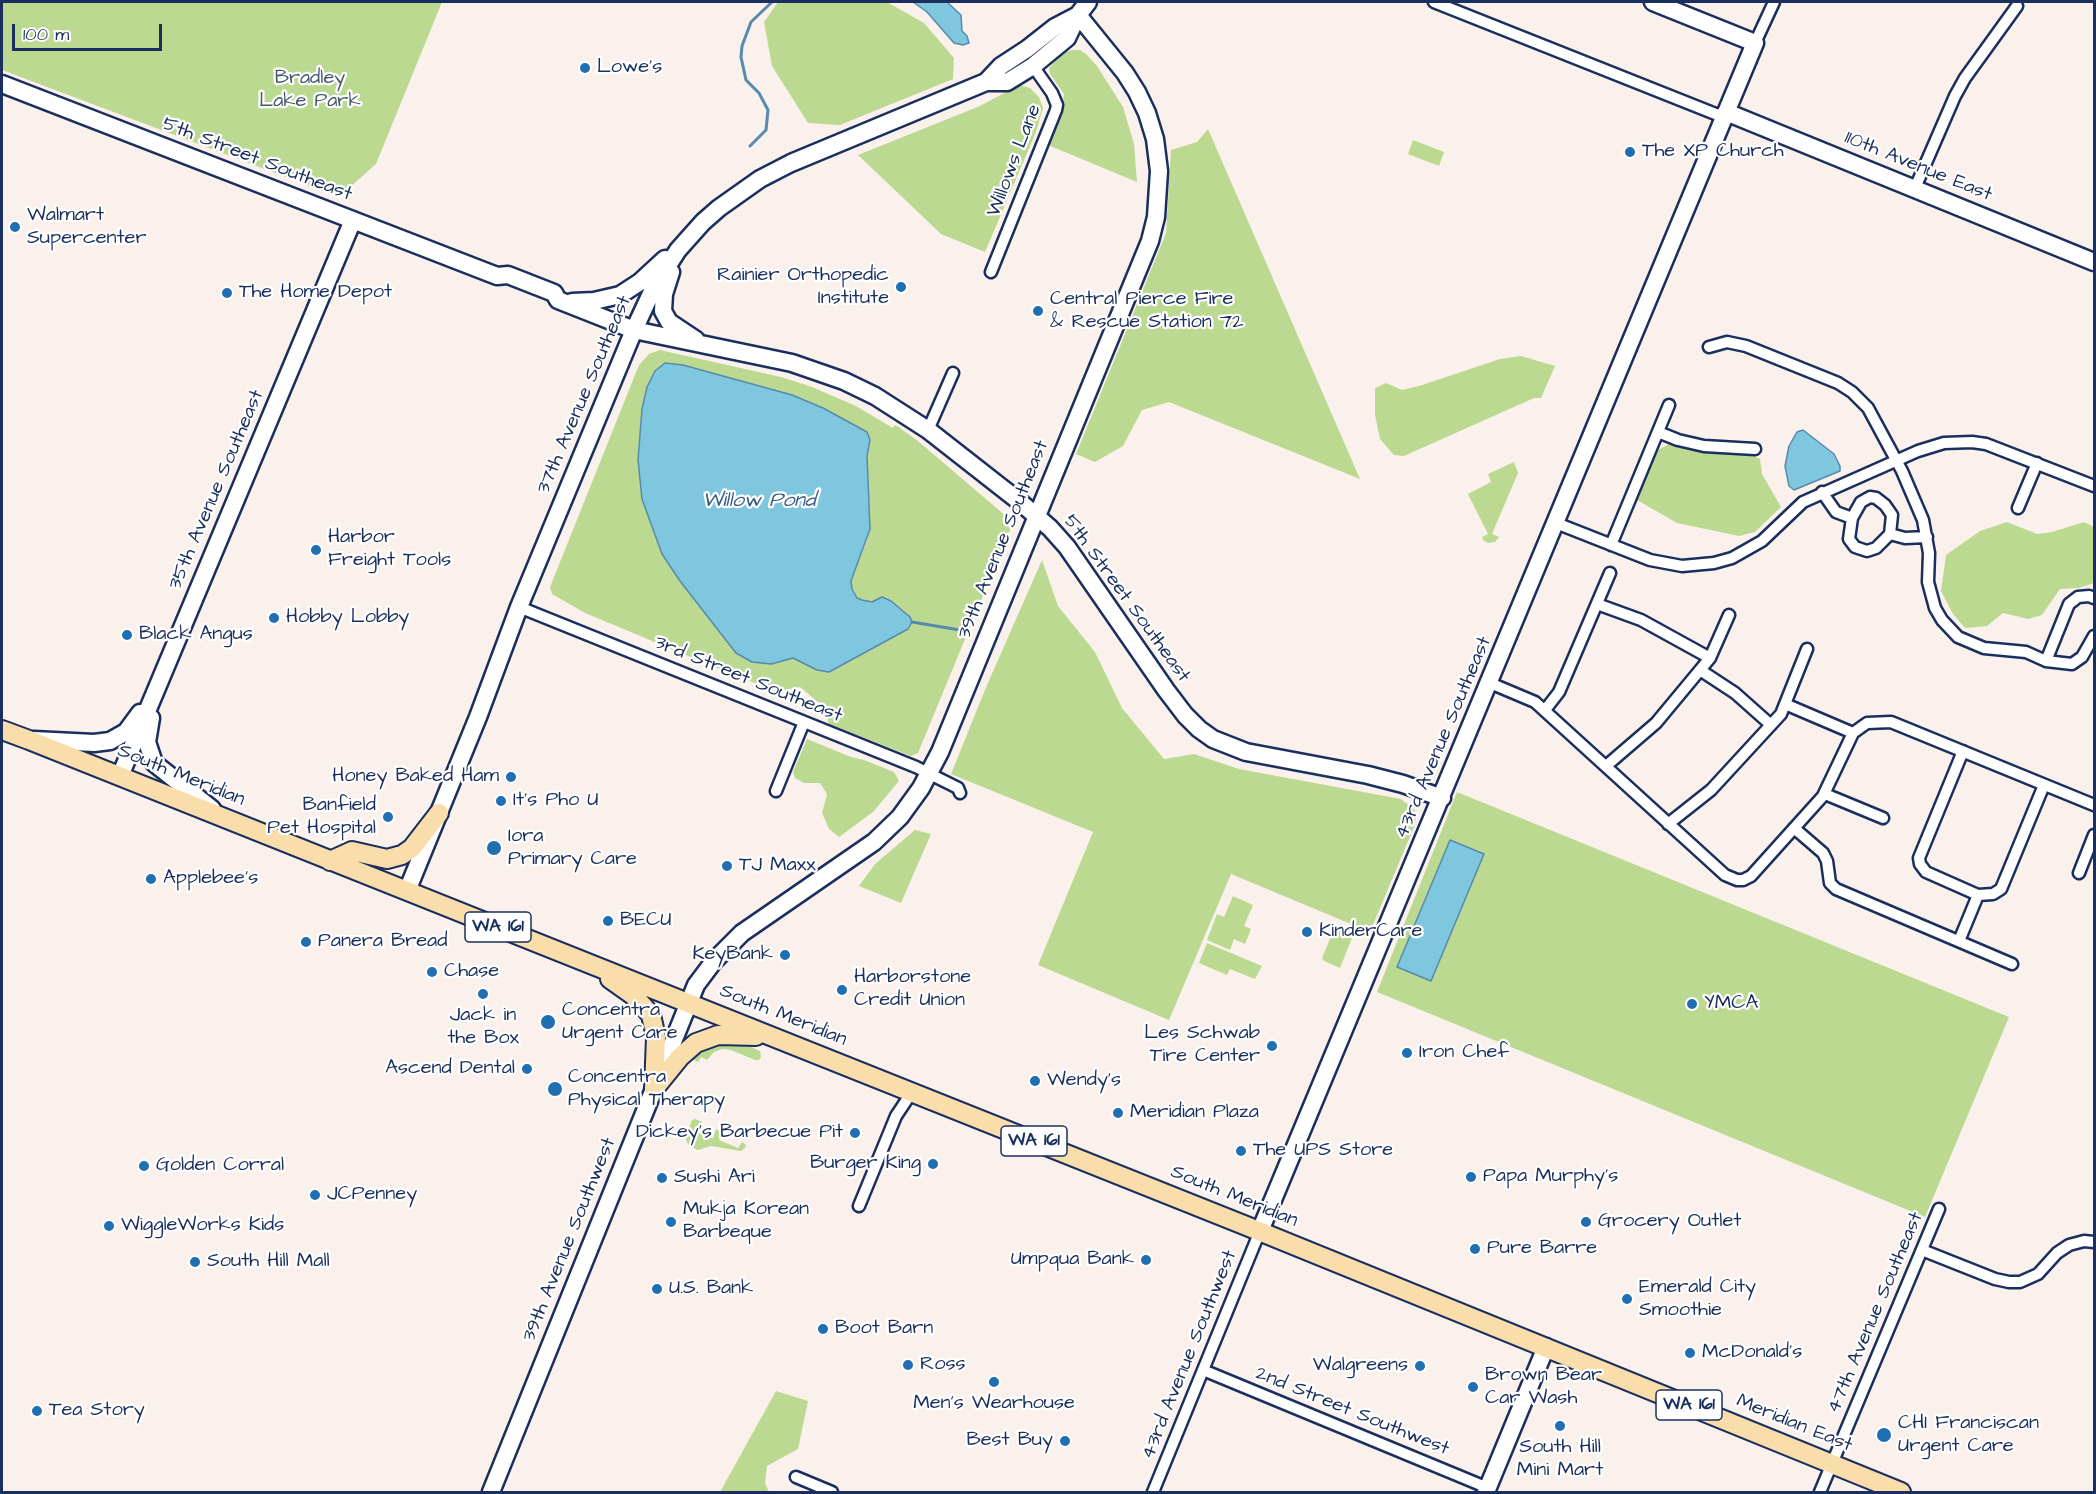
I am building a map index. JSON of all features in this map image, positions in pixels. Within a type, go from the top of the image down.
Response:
[{"type":"main road","name":"South Meridian","points":[[2,730],[1546,1347]]},
{"type":"main road","points":[[330,861],[352,851],[387,860],[402,855],[412,848],[439,813]]},
{"type":"main road","points":[[589,963],[633,996],[651,1015],[656,1037],[654,1089]]},
{"type":"main road","points":[[654,1089],[687,1049],[707,1038],[731,1034],[783,1041]]},
{"type":"main road","name":"Meridian East","points":[[1546,1347],[1896,1490]]},
{"type":"street","points":[[1034,66],[1067,38],[1078,15],[1089,2]]},
{"type":"street","points":[[1434,2],[1718,115],[1726,112]]},
{"type":"street","points":[[1653,2],[1755,43],[1774,2]]},
{"type":"street","points":[[1915,188],[1965,78],[2017,6]]},
{"type":"street","name":"37th Avenue Southeast","points":[[986,82],[1001,66],[1055,27],[1078,15]]},
{"type":"street","name":"39th Avenue Southeast","points":[[688,1003],[705,971],[732,941],[753,924],[873,842],[905,810],[921,788],[1150,241],[1156,217],[1159,171],[1155,139],[1147,113],[1137,92],[1119,66],[1078,15]]},
{"type":"street","name":"43rd Avenue Southeast","points":[[1260,1231],[1755,43]]},
{"type":"street","name":"37th Avenue Southeast","points":[[407,891],[519,607],[634,330],[654,287],[690,237],[719,208],[746,188],[774,172],[986,82],[1006,82],[1034,66]]},
{"type":"street","name":"Willows Lane","points":[[991,272],[1056,110],[1057,105],[1052,93],[1034,66]]},
{"type":"street","name":"5th Street Southeast","points":[[2,84],[497,276],[508,275],[554,293],[561,301],[634,330],[792,363],[844,381],[892,406],[928,430],[1037,515],[1067,547],[1185,715],[1213,739],[1246,752],[1368,775],[1442,798]]},
{"type":"street","name":"110th Avenue East","points":[[1726,112],[2094,262]]},
{"type":"street","name":"35th Avenue Southeast","points":[[120,776],[353,220]]},
{"type":"street","points":[[561,301],[604,300],[629,290],[690,237]]},
{"type":"street","points":[[690,237],[670,275],[662,303],[663,311],[669,322],[703,344]]},
{"type":"street","points":[[1709,347],[1727,342],[1737,343],[1838,383],[1852,392],[1868,408],[1923,520],[1928,537],[1930,595],[1939,615],[1950,630],[1965,640],[1984,648],[2026,652],[2046,661],[2072,664],[2082,657],[2094,636]]},
{"type":"street","points":[[928,430],[953,373]]},
{"type":"street","points":[[1611,545],[1668,405]]},
{"type":"street","points":[[1658,432],[1678,440],[1704,446],[1755,449]]},
{"type":"street","points":[[1556,523],[1650,560],[1690,566],[1714,563],[1748,550],[1762,541],[1803,502],[1822,492],[1918,451],[1944,443],[1972,442],[2000,448],[2094,486]]},
{"type":"street","points":[[2018,508],[2037,463]]},
{"type":"street","points":[[1822,492],[1836,512],[1852,518]]},
{"type":"street","points":[[1870,497],[1876,498],[1892,515],[1890,534],[1876,548],[1867,551],[1855,547],[1849,539],[1852,518],[1861,502],[1870,497]]},
{"type":"street","points":[[1890,534],[1905,538],[1928,537]]},
{"type":"street","points":[[1545,710],[1559,692],[1610,573]]},
{"type":"street","points":[[2046,661],[2069,604],[2078,597],[2094,598]]},
{"type":"street","points":[[1597,604],[1641,620],[1710,658]]},
{"type":"street","name":"3rd Street Southeast","points":[[519,607],[929,773],[958,788],[960,793]]},
{"type":"street","points":[[1606,766],[1656,723],[1710,658],[1729,615]]},
{"type":"street","points":[[1668,824],[1711,790],[1780,714],[1807,649]]},
{"type":"street","points":[[1700,670],[1735,693],[1771,725]]},
{"type":"street","points":[[1490,683],[1535,702],[1725,875],[1737,880],[1751,876],[1825,794],[1853,733],[1867,723],[1891,722],[2094,805]]},
{"type":"street","points":[[29,740],[94,744],[117,739],[126,732],[154,696]]},
{"type":"street","points":[[154,696],[147,742],[151,757],[159,768],[222,817]]},
{"type":"street","points":[[1785,704],[1853,733]]},
{"type":"street","points":[[776,790],[804,722]]},
{"type":"street","points":[[1963,752],[1922,853],[1920,864],[1926,872],[1978,894],[1993,894],[2001,889],[2044,785]]},
{"type":"street","points":[[1825,794],[1883,818]]},
{"type":"street","points":[[1794,828],[1824,853],[1830,883],[1836,889],[2012,964]]},
{"type":"street","points":[[2079,873],[2094,835]]},
{"type":"street","points":[[1959,941],[1978,894]]},
{"type":"street","name":"39th Avenue Southwest","points":[[491,1492],[688,1003]]},
{"type":"street","points":[[860,1206],[897,1116],[912,1092]]},
{"type":"street","name":"47th Avenue Southeast","points":[[1820,1492],[1939,1209]]},
{"type":"street","name":"43rd Avenue Southwest","points":[[1157,1491],[1260,1231]]},
{"type":"street","points":[[1922,1250],[1995,1279],[2020,1282],[2038,1274],[2057,1253],[2069,1245],[2084,1241],[2094,1242]]},
{"type":"street","points":[[1487,1490],[1546,1347]]},
{"type":"street","name":"2nd Street Southwest","points":[[1203,1370],[1487,1490]]},
{"type":"street","points":[[795,1477],[832,1492]]},
{"type":"green space","name":"Bradley Lake Park","points":[[2,2],[442,2],[376,164],[339,197],[2,70]]},
{"type":"green space","points":[[778,2],[887,2],[924,23],[954,58],[953,79],[840,125],[808,123],[772,66],[764,22]]},
{"type":"green space","points":[[1080,50],[1097,66],[1123,107],[1134,144],[1137,182],[1048,145],[1064,94],[1050,74],[1049,68],[1063,53]]},
{"type":"green space","points":[[1019,85],[1030,88],[1039,97],[1043,108],[1036,132],[985,252],[941,234],[858,155],[980,106]]},
{"type":"green space","points":[[1208,129],[1360,479],[1169,402],[1142,410],[1123,446],[1095,462],[1076,454],[1166,233],[1171,150],[1197,142]]},
{"type":"green space","points":[[1413,140],[1444,152],[1439,166],[1408,154]]},
{"type":"green space","points":[[660,350],[781,377],[812,387],[856,406],[893,428],[894,425],[897,426],[918,441],[1007,517],[1011,524],[1010,530],[918,753],[911,756],[829,724],[825,708],[800,687],[778,691],[741,678],[585,613],[552,594],[550,587],[639,365],[649,354]],"holes":[[[669,363],[792,395],[823,408],[867,432],[870,444],[867,456],[870,521],[867,540],[851,581],[852,589],[857,598],[862,600],[872,602],[882,597],[891,601],[910,617],[908,629],[837,666],[833,671],[820,671],[793,658],[771,664],[749,661],[736,653],[662,554],[642,499],[638,460],[642,409],[647,387],[655,371],[662,365]]]},
{"type":"green space","points":[[1521,356],[1555,366],[1541,398],[1534,398],[1404,456],[1394,455],[1380,439],[1375,415],[1375,388],[1386,383],[1402,390],[1500,359]]},
{"type":"green space","points":[[1671,443],[1717,454],[1752,455],[1760,459],[1762,474],[1781,507],[1755,532],[1739,536],[1677,523],[1637,500],[1658,450]]},
{"type":"green space","points":[[1514,462],[1518,473],[1492,534],[1499,537],[1495,542],[1488,543],[1483,540],[1482,537],[1488,534],[1468,494],[1491,482],[1488,474]]},
{"type":"green space","points":[[2007,522],[2037,534],[2084,522],[2094,527],[2094,583],[2079,588],[2060,589],[2042,615],[2028,619],[2003,613],[1987,626],[1965,628],[1953,614],[1941,591],[1946,555],[1980,531]]},
{"type":"green space","points":[[1042,560],[1058,606],[1095,652],[1122,708],[1164,759],[1194,754],[1239,769],[1401,799],[1415,810],[1414,827],[1370,932],[1231,874],[1169,1020],[1038,965],[1093,832],[951,774]]},
{"type":"green space","points":[[807,739],[894,772],[899,781],[873,812],[839,837],[829,829],[822,813],[827,794],[820,783],[804,783],[795,778],[793,772]]},
{"type":"green space","name":"YMCA","points":[[1457,792],[2009,1017],[1925,1217],[1377,992]]},
{"type":"green space","points":[[915,830],[931,834],[901,903],[859,886],[875,864]]},
{"type":"green space","points":[[1233,896],[1253,905],[1244,926],[1251,929],[1245,944],[1234,939],[1230,950],[1207,940],[1217,914],[1224,917]]},
{"type":"green space","points":[[1336,925],[1354,933],[1340,968],[1322,958]]},
{"type":"green space","points":[[1207,943],[1262,966],[1255,979],[1230,969],[1227,975],[1199,963]]},
{"type":"green space","points":[[721,1044],[747,1045],[760,1051],[761,1057],[755,1060],[731,1050],[722,1049],[714,1052],[707,1060],[701,1057],[698,1062],[691,1059]]},
{"type":"green space","points":[[692,1120],[702,1122],[698,1132],[713,1138],[716,1129],[722,1132],[719,1140],[738,1148],[742,1142],[746,1145],[745,1148],[741,1151],[711,1146],[698,1150],[689,1146],[685,1138]]},
{"type":"green space","points":[[776,1391],[808,1401],[798,1449],[767,1466],[765,1483],[769,1492],[720,1492]]},
{"type":"water","points":[[913,2],[947,2],[961,15],[962,31],[969,43],[963,45],[954,43],[927,12]]},
{"type":"water","name":"Willow Pond","points":[[665,363],[683,365],[792,395],[823,408],[867,432],[870,440],[867,456],[870,529],[851,581],[852,589],[857,598],[862,600],[872,602],[882,597],[891,601],[910,617],[912,622],[908,629],[829,672],[817,670],[793,658],[771,664],[752,662],[736,653],[662,554],[642,499],[638,460],[642,409],[647,387],[655,371]]},
{"type":"water","points":[[1803,430],[1834,454],[1840,471],[1794,490],[1789,486],[1785,466],[1789,446],[1797,432]]},
{"type":"water","points":[[1450,840],[1484,854],[1431,981],[1397,967]]},
{"type":"waterway","points":[[750,146],[766,130],[768,110],[759,93],[746,80],[741,57],[742,46],[751,22],[772,2]]},
{"type":"waterway","points":[[912,622],[966,631]]},
{"type":"place","name":"Lowe's","points":[[585,68]]},
{"type":"place","name":"The XP Church","points":[[1630,152]]},
{"type":"place","name":"Walmart Supercenter","points":[[15,227]]},
{"type":"place","name":"Rainier Orthopedic Institute","points":[[901,287]]},
{"type":"place","name":"The Home Depot","points":[[227,293]]},
{"type":"place","name":"Central Pierce Fire & Rescue Station 72","points":[[1038,311]]},
{"type":"place","name":"Harbor Freight Tools","points":[[316,550]]},
{"type":"place","name":"Hobby Lobby","points":[[274,618]]},
{"type":"place","name":"Black Angus","points":[[127,635]]},
{"type":"place","name":"Honey Baked Ham","points":[[511,777]]},
{"type":"place","name":"It's Pho U","points":[[501,801]]},
{"type":"place","name":"Banfield Pet Hospital","points":[[388,817]]},
{"type":"place","name":"Iora Primary Care","points":[[494,848]]},
{"type":"place","name":"TJ Maxx","points":[[727,866]]},
{"type":"place","name":"Applebee's","points":[[151,879]]},
{"type":"place","name":"BECU","points":[[608,921]]},
{"type":"place","name":"KinderCare","points":[[1307,932]]},
{"type":"place","name":"Panera Bread","points":[[306,942]]},
{"type":"place","name":"KeyBank","points":[[785,955]]},
{"type":"place","name":"Chase","points":[[432,972]]},
{"type":"place","name":"Harborstone Credit Union","points":[[842,990]]},
{"type":"place","name":"Jack in the Box","points":[[483,994]]},
{"type":"place","name":"YMCA","points":[[1692,1004]]},
{"type":"place","name":"Concentra Urgent Care","points":[[548,1022]]},
{"type":"place","name":"Les Schwab Tire Center","points":[[1272,1046]]},
{"type":"place","name":"Iron Chef","points":[[1407,1053]]},
{"type":"place","name":"Ascend Dental","points":[[527,1069]]},
{"type":"place","name":"Wendy's","points":[[1035,1081]]},
{"type":"place","name":"Concentra Physical Therapy","points":[[555,1089]]},
{"type":"place","name":"Meridian Plaza","points":[[1118,1113]]},
{"type":"place","name":"Dickey's Barbecue Pit","points":[[855,1133]]},
{"type":"place","name":"The UPS Store","points":[[1241,1151]]},
{"type":"place","name":"Burger King","points":[[933,1164]]},
{"type":"place","name":"Golden Corral","points":[[144,1166]]},
{"type":"place","name":"Papa Murphy's","points":[[1471,1177]]},
{"type":"place","name":"Sushi Ari","points":[[662,1178]]},
{"type":"place","name":"JCPenney","points":[[315,1195]]},
{"type":"place","name":"Mukja Korean Barbeque","points":[[671,1222]]},
{"type":"place","name":"Grocery Outlet","points":[[1586,1222]]},
{"type":"place","name":"WiggleWorks Kids","points":[[109,1226]]},
{"type":"place","name":"Pure Barre","points":[[1475,1249]]},
{"type":"place","name":"Umpqua Bank","points":[[1146,1260]]},
{"type":"place","name":"South Hill Mall","points":[[195,1262]]},
{"type":"place","name":"U.S. Bank","points":[[657,1289]]},
{"type":"place","name":"Emerald City Smoothie","points":[[1627,1299]]},
{"type":"place","name":"Boot Barn","points":[[823,1329]]},
{"type":"place","name":"McDonald's","points":[[1690,1353]]},
{"type":"place","name":"Ross","points":[[908,1365]]},
{"type":"place","name":"Walgreens","points":[[1420,1366]]},
{"type":"place","name":"Men's Wearhouse","points":[[994,1382]]},
{"type":"place","name":"Brown Bear Car Wash","points":[[1473,1387]]},
{"type":"place","name":"Tea Story","points":[[37,1411]]},
{"type":"place","name":"South Hill Mini Mart","points":[[1560,1426]]},
{"type":"place","name":"CHI Franciscan Urgent Care","points":[[1884,1435]]},
{"type":"place","name":"Best Buy","points":[[1065,1441]]}]
